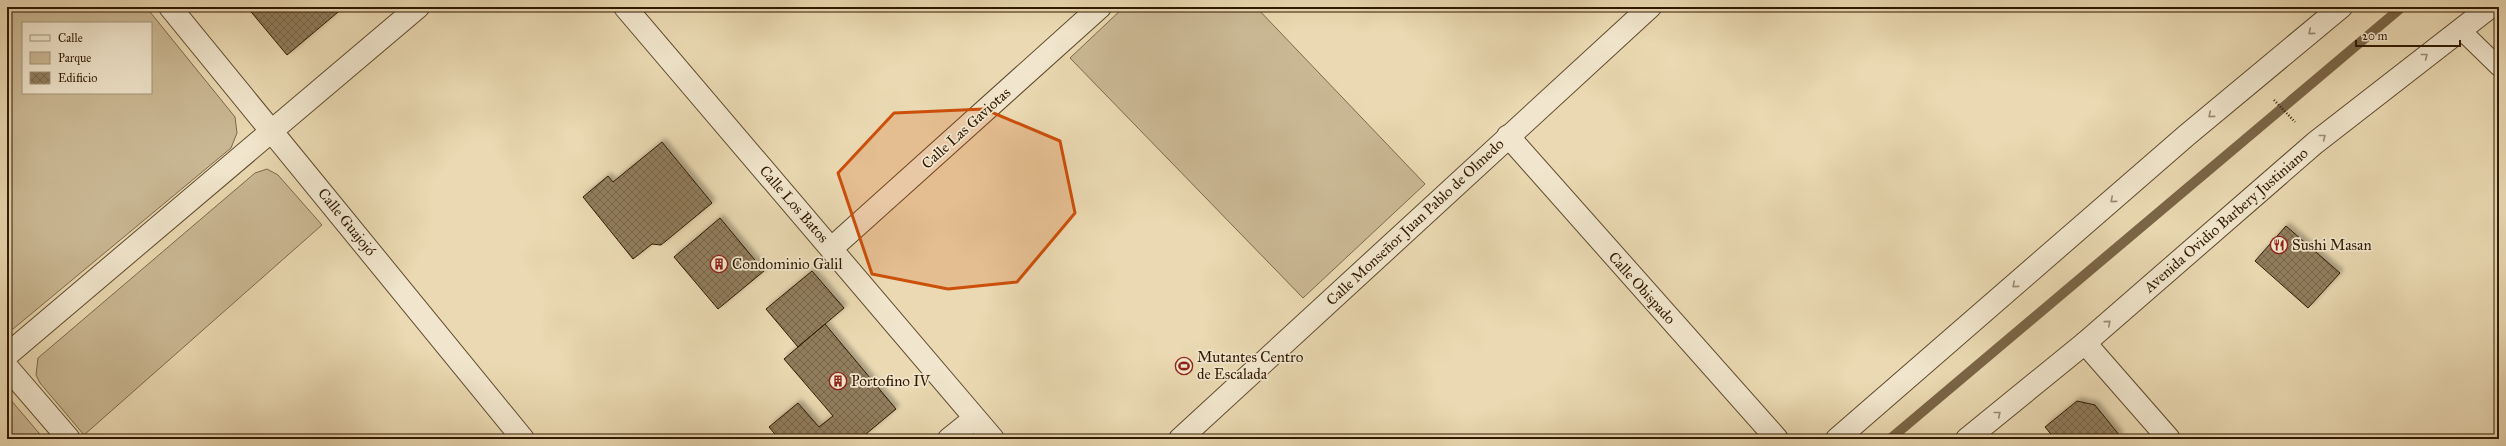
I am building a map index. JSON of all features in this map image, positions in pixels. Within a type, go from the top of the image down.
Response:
[{"type":"street","name":"Calle Guajojó","points":[[170,7],[523,439]]},
{"type":"street","points":[[7,356],[273,132],[418,7]]},
{"type":"street","name":"Calle Los Batos","points":[[625,7],[832,248],[993,439]]},
{"type":"street","name":"Calle Las Gaviotas","points":[[832,248],[1100,7]]},
{"type":"street","name":"Calle Monseñor Juan Pablo de Olmedo","points":[[1180,439],[1650,7]]},
{"type":"street","points":[[1838,439],[2187,135],[2341,7]]},
{"type":"street","name":"Avenida Ovidio Barbery Justiniano","points":[[1967,439],[2085,343],[2315,143],[2490,7]]},
{"type":"street","name":"Calle Obispado","points":[[1508,136],[1776,439]]},
{"type":"street","points":[[2085,343],[2169,439]]},
{"type":"street","points":[[7,367],[69,439]]},
{"type":"street","points":[[949,439],[975,418]]},
{"type":"lane","points":[[2460,30],[2499,67]]},
{"type":"path","points":[[2270,96],[2293,120]]},
{"type":"highlighted area","points":[[984,109],[1060,141],[1075,213],[1017,282],[948,289],[872,274],[838,173],[894,113]]},
{"type":"green space","points":[[7,7],[146,7],[235,117],[237,133],[231,148],[13,329],[7,328]]},
{"type":"green space","points":[[1124,7],[1256,7],[1425,184],[1303,298],[1070,58]]},
{"type":"green space","points":[[267,169],[278,175],[322,225],[84,435],[40,383],[36,375],[38,358],[255,173]]},
{"type":"green space","points":[[7,399],[10,399],[44,439],[7,439]]},
{"type":"building","points":[[247,7],[344,7],[287,55]]},
{"type":"building","points":[[662,142],[712,203],[661,245],[652,244],[633,259],[583,197],[608,176],[613,182]]},
{"type":"building","name":"Condominio Galil","points":[[720,218],[764,271],[718,309],[674,257]]},
{"type":"building","points":[[2286,226],[2340,273],[2308,308],[2255,261]]},
{"type":"building","points":[[812,271],[844,308],[798,347],[766,309]]},
{"type":"building","name":"Portofino IV","points":[[825,324],[896,409],[860,439],[779,439],[769,427],[798,403],[819,427],[833,416],[784,359]]},
{"type":"building","points":[[2077,401],[2095,405],[2120,436],[2117,439],[2055,439],[2045,427]]},
{"type":"waterway","points":[[1890,439],[2402,7]]},
{"type":"place","name":"Sushi Masan","points":[[2279,245]]},
{"type":"place","name":"Condominio Galil","points":[[719,264]]},
{"type":"place","name":"Mutantes Centro de Escalada","points":[[1184,366]]},
{"type":"place","name":"Portofino IV","points":[[838,381]]}]
